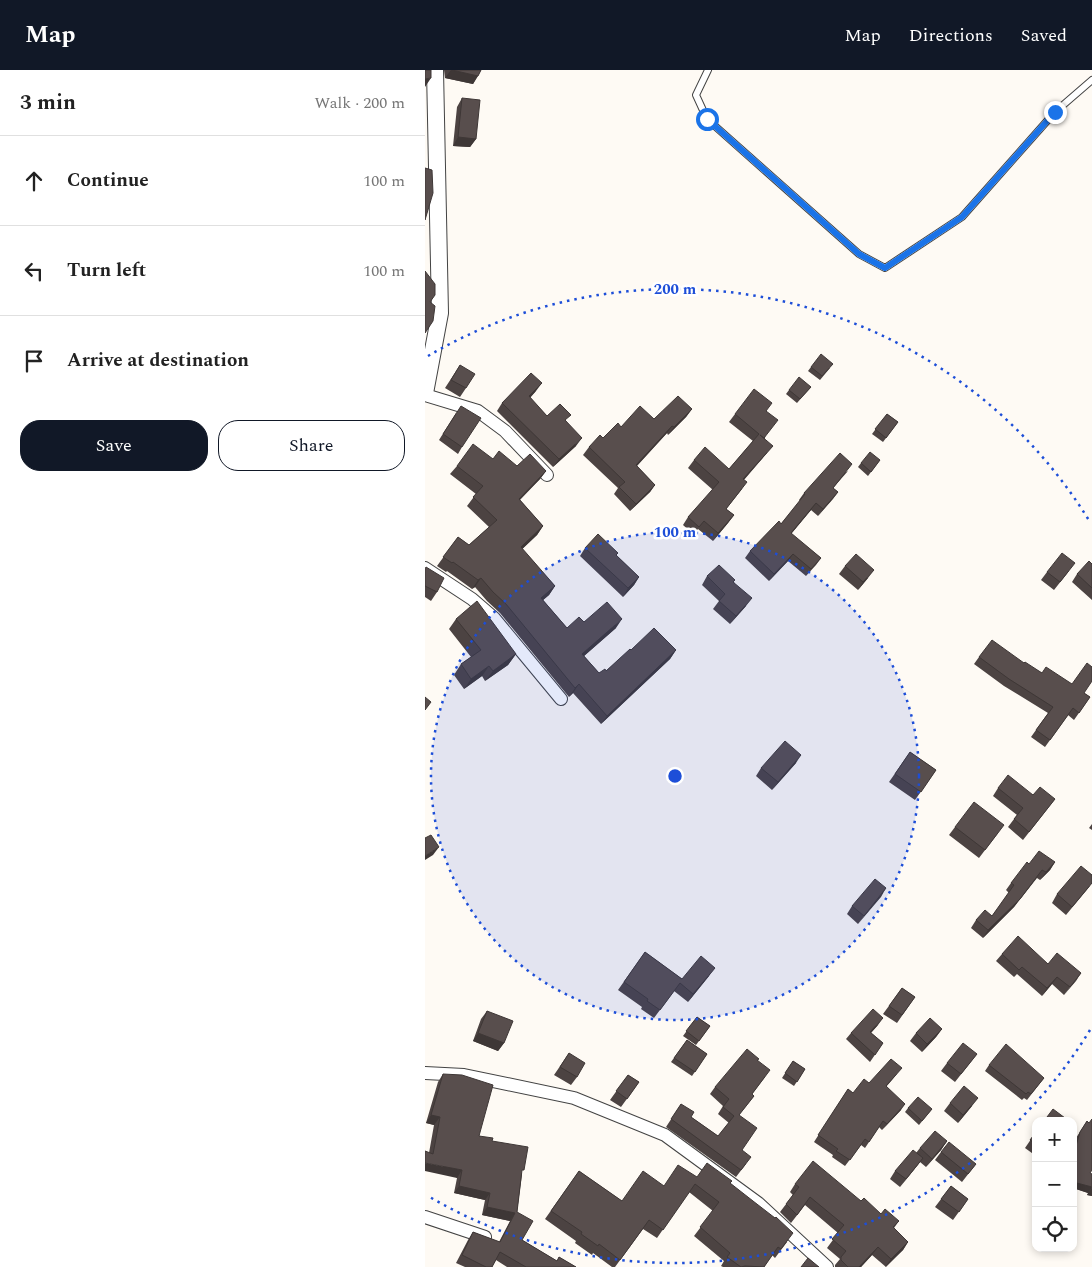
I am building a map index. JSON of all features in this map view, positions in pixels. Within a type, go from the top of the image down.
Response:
[{"type":"street","points":[[435,70],[440,313],[425,394],[478,411],[505,430],[547,475]]},
{"type":"street","points":[[425,568],[472,599],[494,618],[561,699]]},
{"type":"street","points":[[425,1073],[463,1075],[574,1098],[665,1135],[758,1203],[827,1267]]},
{"type":"street","points":[[425,1218],[485,1237]]},
{"type":"lane","points":[[708,70],[696,95],[707,119],[859,254],[885,268],[962,217],[1055,112],[1092,80]]},
{"type":"building","points":[[425,70],[431,70],[431,78],[425,79]]},
{"type":"building","points":[[452,70],[481,70],[478,76]]},
{"type":"building","points":[[462,98],[480,100],[476,139],[458,137]]},
{"type":"building","points":[[425,168],[432,170],[433,193],[425,220]]},
{"type":"building","points":[[425,271],[435,284],[435,295],[430,302],[435,306],[433,321],[425,333]]},
{"type":"building","points":[[821,354],[833,364],[822,376],[811,367]]},
{"type":"building","points":[[460,365],[475,374],[466,388],[451,380]]},
{"type":"building","points":[[531,373],[542,383],[529,396],[547,416],[560,404],[571,415],[565,420],[582,438],[559,459],[502,403]]},
{"type":"building","points":[[799,377],[811,387],[800,399],[789,390]]},
{"type":"building","points":[[754,389],[772,403],[766,411],[778,420],[764,438],[760,435],[773,446],[743,479],[747,482],[726,509],[734,515],[718,533],[704,521],[699,527],[688,517],[719,482],[694,460],[705,447],[729,469],[759,434],[735,414]]},
{"type":"building","points":[[678,396],[692,409],[674,427],[672,426],[636,465],[655,485],[636,504],[619,487],[625,482],[589,447],[600,435],[603,438],[618,423],[621,427],[640,406],[654,419]]},
{"type":"building","points":[[461,406],[481,418],[462,447],[443,434]]},
{"type":"building","points":[[887,414],[898,422],[886,438],[875,429]]},
{"type":"building","points":[[473,444],[493,459],[499,451],[517,466],[530,454],[546,471],[519,499],[543,526],[521,547],[555,586],[541,598],[567,628],[579,617],[584,622],[607,602],[622,619],[582,654],[599,673],[605,669],[606,671],[654,628],[676,650],[607,716],[579,684],[575,688],[506,604],[481,578],[478,580],[443,557],[458,537],[469,545],[497,520],[473,497],[483,486],[457,466]]},
{"type":"building","points":[[870,452],[880,460],[871,472],[861,463]]},
{"type":"building","points":[[840,453],[852,464],[833,488],[838,492],[823,509],[816,503],[791,533],[821,558],[811,569],[793,554],[774,574],[750,551],[779,521],[781,524],[804,493]]},
{"type":"building","points":[[598,534],[639,577],[628,588],[585,548]]},
{"type":"building","points":[[1062,553],[1075,563],[1060,582],[1047,572]]},
{"type":"building","points":[[856,554],[874,570],[863,582],[845,566]]},
{"type":"building","points":[[1089,561],[1092,564],[1092,588],[1077,574]]},
{"type":"building","points":[[719,565],[735,580],[733,582],[752,598],[736,616],[719,601],[725,594],[707,576]]},
{"type":"building","points":[[426,567],[444,578],[437,592],[425,586]]},
{"type":"building","points":[[477,601],[516,654],[493,671],[489,666],[471,679],[461,664],[481,650],[456,619]]},
{"type":"building","points":[[992,640],[1024,663],[1042,673],[1046,667],[1072,684],[1087,663],[1092,667],[1092,681],[1084,693],[1090,697],[1079,713],[1073,708],[1050,740],[1036,730],[1053,707],[979,657]]},
{"type":"building","points":[[425,697],[431,702],[425,710]]},
{"type":"building","points":[[785,741],[801,755],[778,782],[761,768]]},
{"type":"building","points":[[910,752],[936,770],[921,792],[895,774]]},
{"type":"building","points":[[1008,775],[1033,795],[1040,787],[1055,799],[1029,832],[1014,819],[1023,808],[998,788]]},
{"type":"building","points":[[974,802],[1004,825],[985,850],[955,827]]},
{"type":"building","points":[[431,835],[439,847],[425,856],[425,838]]},
{"type":"building","points":[[1039,851],[1055,862],[1046,872],[1042,870],[1020,899],[988,930],[976,920],[985,910],[992,916],[1014,885],[1011,883],[1027,862],[1029,864]]},
{"type":"building","points":[[1081,866],[1092,875],[1092,883],[1072,907],[1057,894]]},
{"type":"building","points":[[875,879],[886,888],[864,916],[852,906]]},
{"type":"building","points":[[1018,936],[1048,964],[1057,953],[1081,973],[1070,987],[1057,977],[1047,988],[1022,967],[1019,970],[1002,954]]},
{"type":"building","points":[[645,952],[682,979],[701,956],[715,968],[693,994],[680,983],[660,1010],[624,982]]},
{"type":"building","points":[[902,988],[915,997],[902,1015],[889,1006]]},
{"type":"building","points":[[873,1009],[883,1018],[870,1032],[883,1043],[875,1055],[851,1033]]},
{"type":"building","points":[[487,1011],[513,1021],[504,1043],[478,1033]]},
{"type":"building","points":[[697,1017],[710,1026],[699,1041],[686,1031]]},
{"type":"building","points":[[930,1018],[942,1029],[927,1044],[916,1033]]},
{"type":"building","points":[[687,1040],[707,1054],[695,1072],[674,1058]]},
{"type":"building","points":[[963,1043],[977,1054],[961,1074],[947,1063]]},
{"type":"building","points":[[1006,1044],[1044,1078],[1031,1094],[1028,1092],[1026,1094],[989,1065]]},
{"type":"building","points":[[747,1049],[770,1070],[752,1094],[754,1096],[739,1115],[757,1128],[742,1150],[751,1157],[741,1170],[671,1119],[681,1104],[694,1112],[691,1117],[718,1136],[734,1116],[723,1107],[729,1099],[715,1087]]},
{"type":"building","points":[[569,1053],[585,1063],[577,1077],[560,1067]]},
{"type":"building","points":[[891,1059],[902,1068],[886,1086],[905,1104],[887,1124],[883,1121],[869,1142],[865,1139],[850,1160],[836,1151],[838,1149],[818,1135],[848,1089],[853,1093],[864,1079],[869,1083]]},
{"type":"building","points":[[793,1061],[805,1069],[797,1082],[785,1073]]},
{"type":"building","points":[[443,1074],[462,1075],[493,1085],[479,1136],[493,1138],[492,1141],[528,1147],[524,1170],[522,1170],[517,1212],[533,1221],[522,1240],[557,1261],[559,1257],[576,1267],[526,1267],[500,1252],[492,1267],[486,1267],[462,1255],[473,1232],[500,1242],[515,1213],[487,1207],[490,1193],[459,1186],[462,1170],[425,1163],[425,1151],[433,1154],[440,1117],[431,1115]]},
{"type":"building","points":[[628,1075],[639,1082],[627,1099],[616,1091]]},
{"type":"building","points":[[964,1086],[978,1098],[963,1115],[950,1103]]},
{"type":"building","points":[[918,1097],[932,1109],[922,1121],[908,1108]]},
{"type":"building","points":[[1053,1109],[1064,1117],[1047,1117]]},
{"type":"building","points":[[1092,1119],[1092,1170],[1090,1173],[1092,1174],[1092,1187],[1077,1183],[1077,1142],[1080,1132],[1087,1121],[1089,1123]]},
{"type":"building","points":[[935,1131],[947,1141],[932,1159],[920,1148]]},
{"type":"building","points":[[949,1142],[976,1164],[968,1174],[941,1152]]},
{"type":"building","points":[[913,1150],[923,1158],[906,1179],[895,1171]]},
{"type":"building","points":[[813,1161],[861,1201],[864,1198],[881,1214],[885,1209],[899,1221],[893,1227],[908,1242],[891,1259],[878,1247],[859,1267],[848,1267],[841,1260],[846,1251],[832,1239],[844,1225],[810,1197],[797,1215],[786,1204],[799,1187],[795,1184]]},
{"type":"building","points":[[707,1163],[732,1181],[730,1183],[776,1217],[793,1233],[781,1249],[778,1247],[764,1267],[741,1267],[727,1257],[730,1253],[700,1227],[719,1202],[695,1184],[663,1230],[649,1220],[620,1260],[551,1211],[579,1171],[622,1201],[643,1171],[664,1186],[678,1165],[697,1177]]},
{"type":"building","points":[[951,1186],[968,1199],[959,1212],[941,1199]]},
{"type":"building","points":[[808,1258],[819,1267],[801,1267]]},
{"type":"route","points":[[707,119],[859,254],[885,268],[962,217],[1055,112]]}]
